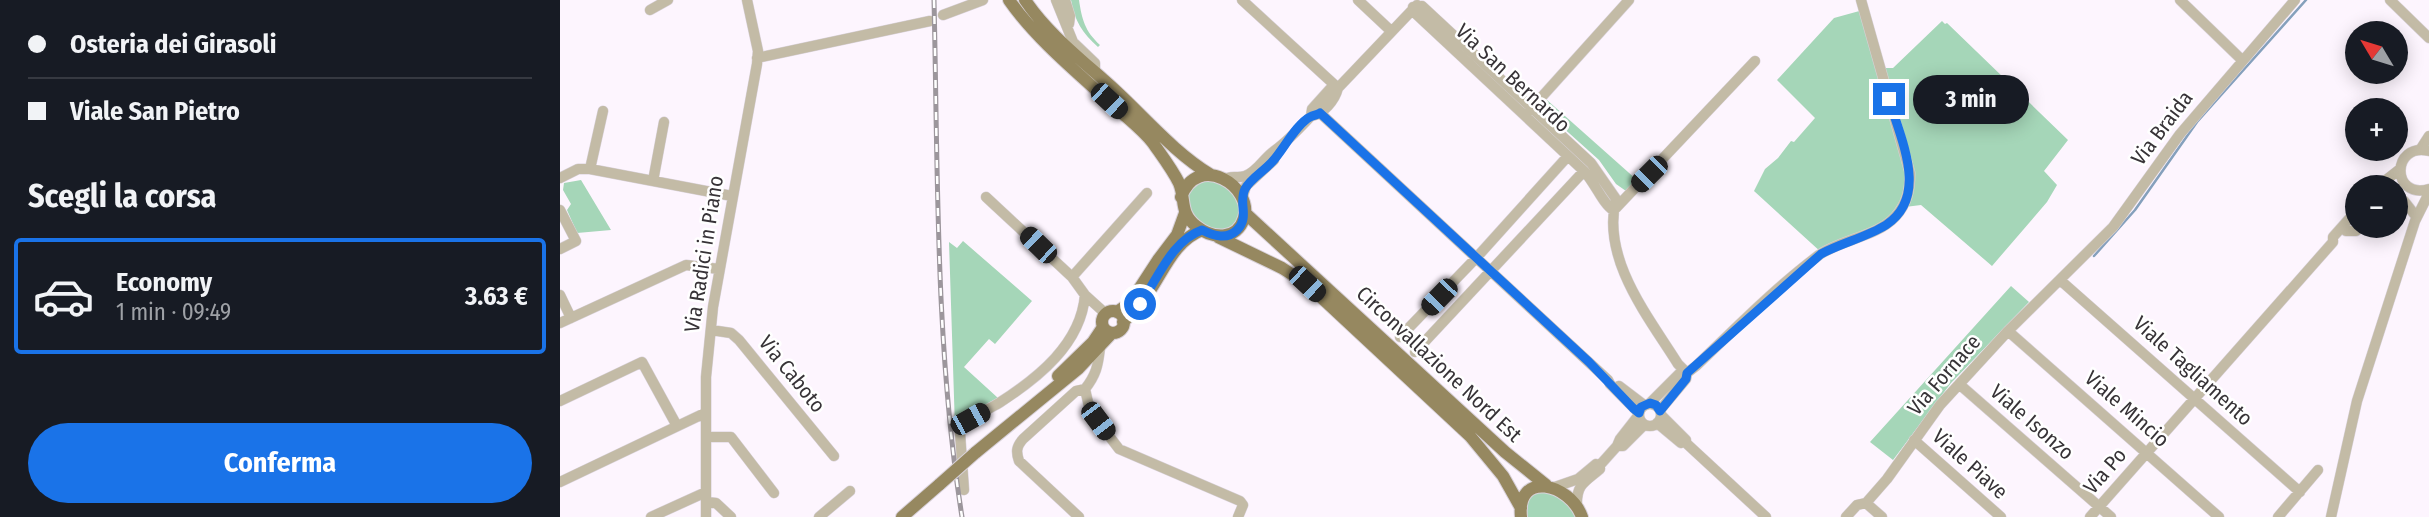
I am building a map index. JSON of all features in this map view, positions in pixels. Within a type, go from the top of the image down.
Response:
[{"type":"main road","points":[[1009,0],[1037,33],[1151,141],[1180,186],[1185,213],[1177,235],[1130,303],[1039,395],[1035,403]]},
{"type":"main road","points":[[1025,0],[1056,36],[1180,150],[1217,177],[1241,199],[1245,213],[1236,231],[1218,236]]},
{"type":"main road","points":[[1181,197],[1195,177],[1203,174],[1217,177]]},
{"type":"main road","name":"Circonvallazione Nord Est","points":[[1185,213],[1202,230],[1282,268],[1307,284],[1471,436],[1503,476],[1521,512]]},
{"type":"main road","name":"Circonvallazione Nord Est","points":[[1245,213],[1505,452],[1551,486],[1563,491],[1579,511]]},
{"type":"main road","points":[[902,517],[1035,403],[1043,400],[1100,348],[1112,322],[1140,304],[1178,247],[1195,232],[1202,230]]},
{"type":"main road","points":[[1521,512],[1524,498],[1530,490],[1551,486]]},
{"type":"street","points":[[650,10],[668,0]]},
{"type":"street","name":"Via Radici in Piano","points":[[706,517],[705,413],[711,330],[719,269],[757,58],[747,0]]},
{"type":"street","points":[[943,15],[983,0]]},
{"type":"street","points":[[1056,0],[1073,42],[1096,64],[1096,72]]},
{"type":"street","points":[[1065,0],[1070,16],[1067,28]]},
{"type":"street","points":[[1242,0],[1338,88]]},
{"type":"street","points":[[1358,0],[1391,31]]},
{"type":"street","points":[[1422,0],[1414,3],[1338,88],[1329,89],[1312,109],[1315,115],[1492,270],[1608,380],[1612,380],[1631,397],[1651,426],[1686,379],[1687,373]]},
{"type":"street","points":[[1528,112],[1629,0]]},
{"type":"street","points":[[1579,511],[1577,492],[1585,481],[1600,469],[1600,465],[1617,446],[1623,446],[1643,412],[1679,374],[1687,373],[1821,254],[1838,244],[1885,226],[1906,203],[1910,173],[1860,0]]},
{"type":"street","points":[[2180,0],[2242,60]]},
{"type":"street","name":"Via Braida","points":[[2060,280],[2113,227],[2179,134],[2295,0]]},
{"type":"street","points":[[2390,0],[2429,38]]},
{"type":"street","name":"Via San Bernardo","points":[[1414,3],[1422,6],[1528,112],[1584,171],[1600,191],[1605,206],[1614,211]]},
{"type":"street","points":[[757,58],[930,20]]},
{"type":"street","points":[[1614,211],[1755,61]]},
{"type":"street","points":[[590,169],[603,110]]},
{"type":"street","name":"Via San Bernardo","points":[[1528,112],[1591,163],[1616,198],[1614,211],[1617,251],[1628,283],[1678,364],[1687,373]]},
{"type":"street","points":[[1217,177],[1245,176],[1315,115]]},
{"type":"street","points":[[653,181],[664,122]]},
{"type":"street","points":[[2331,517],[2357,401],[2415,218],[2418,198],[2401,176],[2400,169],[2404,158],[2409,154],[2424,150],[2429,136]]},
{"type":"street","points":[[1241,199],[1246,186],[1277,157],[1281,147]]},
{"type":"street","points":[[1399,337],[1477,257],[1568,156]]},
{"type":"street","points":[[560,178],[578,169],[590,169],[732,196]]},
{"type":"street","points":[[2392,175],[2400,169]]},
{"type":"street","points":[[1415,352],[1584,171]]},
{"type":"street","points":[[2411,188],[2429,191],[2415,218]]},
{"type":"street","points":[[1072,277],[1147,194]]},
{"type":"street","points":[[986,197],[1072,277],[1085,295],[1112,322]]},
{"type":"street","points":[[2408,207],[2415,218]]},
{"type":"street","points":[[560,211],[576,241],[560,249]]},
{"type":"street","points":[[2345,223],[2333,237],[2333,242],[2338,241],[2345,233]]},
{"type":"street","name":"Via Po","points":[[2090,517],[2333,242]]},
{"type":"street","points":[[560,323],[686,265],[719,269]]},
{"type":"street","name":"Via Fornace","points":[[1846,517],[1857,505],[1866,503],[1940,405],[2008,331],[2060,280]]},
{"type":"street","name":"Viale Tagliamento","points":[[2060,280],[2300,492]]},
{"type":"street","points":[[560,295],[571,318]]},
{"type":"street","points":[[964,490],[960,433],[963,426],[1028,382],[1056,356],[1079,325],[1085,295]]},
{"type":"street","name":"Via Caboto","points":[[711,330],[731,333],[739,340],[834,456]]},
{"type":"street","name":"Viale Mincio","points":[[2008,331],[2219,517]]},
{"type":"street","points":[[1079,517],[1019,461],[1016,454],[1023,439],[1076,391],[1088,386],[1099,364],[1100,348]]},
{"type":"street","points":[[560,401],[642,362],[677,426]]},
{"type":"street","points":[[1079,368],[1088,369],[1090,372],[1090,411],[1119,449],[1240,501],[1243,505],[1238,517]]},
{"type":"street","name":"Viale Isonzo","points":[[1959,384],[2111,517]]},
{"type":"street","points":[[1643,412],[1656,405],[1659,416],[1682,443],[1686,443],[1766,517]]},
{"type":"street","points":[[560,482],[705,413]]},
{"type":"street","points":[[706,437],[731,438],[774,493]]},
{"type":"street","name":"Viale Piave","points":[[1914,440],[2001,517]]},
{"type":"street","points":[[1551,486],[1578,478],[1596,464],[1600,465]]},
{"type":"street","points":[[2278,517],[2318,470]]},
{"type":"street","points":[[819,517],[850,491]]},
{"type":"street","points":[[652,517],[706,497],[731,517]]},
{"type":"street","points":[[1866,503],[1882,517]]},
{"type":"green space","points":[[1071,0],[1079,0],[1085,25],[1100,45],[1098,47],[1080,26]]},
{"type":"green space","points":[[1863,10],[1879,68],[1893,68],[1942,21],[2068,140],[2044,171],[2057,185],[2047,202],[1992,266],[1921,205],[1905,207],[1875,228],[1822,253],[1754,191],[1765,169],[1815,118],[1777,80],[1834,18]]},
{"type":"green space","points":[[1547,100],[1637,180],[1626,191],[1616,184],[1599,160],[1540,107]]},
{"type":"green space","points":[[1203,179],[1232,193],[1238,204],[1236,224],[1229,229],[1218,230],[1203,224],[1193,214],[1189,206],[1188,192]]},
{"type":"green space","points":[[581,180],[611,230],[577,233],[567,210],[571,204],[563,190],[564,183]]},
{"type":"green space","points":[[963,241],[1032,301],[995,344],[989,339],[964,367],[998,398],[969,413],[955,428],[949,242],[957,248]]},
{"type":"green space","points":[[2011,286],[2029,302],[1951,383],[1893,460],[1870,442]]},
{"type":"green space","points":[[1541,490],[1566,499],[1577,517],[1525,517],[1528,500]]},
{"type":"waterway","points":[[2094,256],[2135,210],[2197,122],[2306,0]]},
{"type":"railway","points":[[934,0],[942,324],[953,453],[962,517]]},
{"type":"route","points":[[1140,304],[1178,247],[1195,232],[1202,230],[1224,236],[1236,231],[1244,219],[1241,199],[1246,186],[1277,157],[1281,147],[1311,116],[1320,113],[1589,362],[1625,401],[1639,413],[1641,407],[1650,403],[1656,405],[1660,411],[1686,379],[1687,373],[1821,254],[1838,244],[1885,226],[1895,218],[1906,203],[1910,173],[1889,99]]}]
